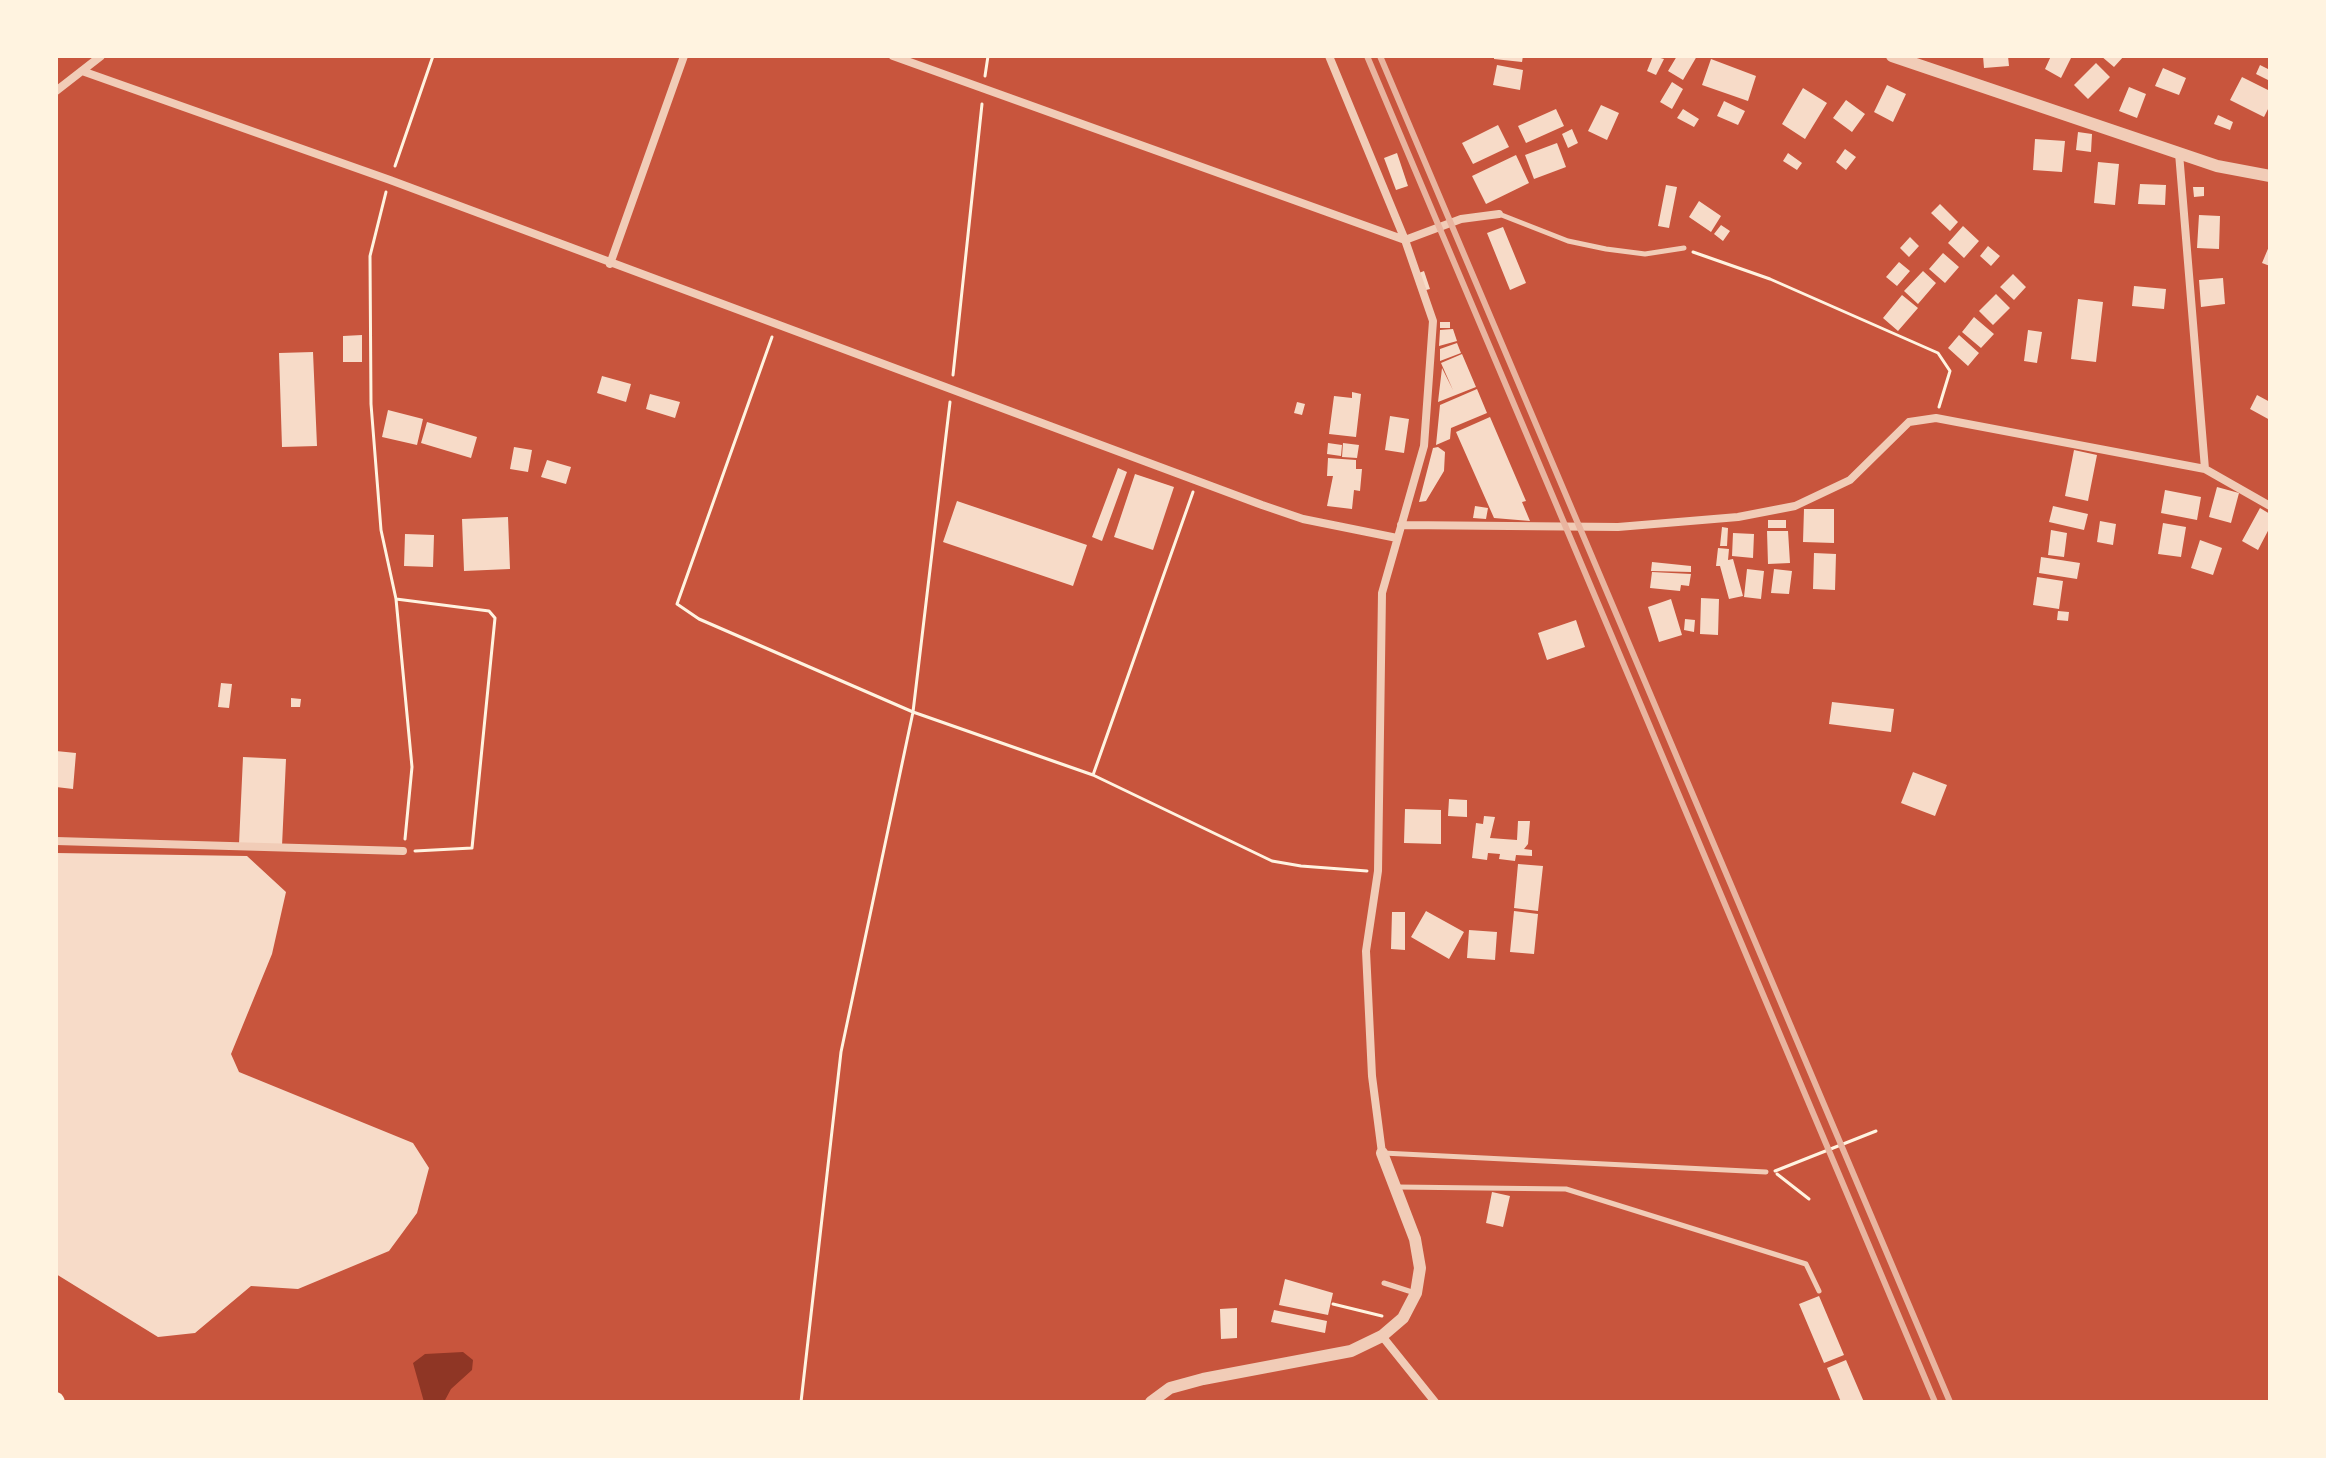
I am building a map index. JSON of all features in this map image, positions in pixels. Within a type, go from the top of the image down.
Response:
[{"type":"street","points":[[56,91],[101,56]]},
{"type":"street","points":[[610,264],[684,56]]},
{"type":"street","points":[[893,56],[1405,240],[1461,219],[1499,214]]},
{"type":"street","points":[[1151,1402],[1181,1385],[1351,1351],[1382,1336],[1403,1318],[1416,1293],[1420,1268],[1415,1239],[1382,1153],[1372,1076],[1366,951],[1378,871],[1382,593],[1424,446],[1433,321],[1405,240],[1329,56]]},
{"type":"street","points":[[1892,56],[2217,166],[2270,176]]},
{"type":"street","points":[[82,71],[390,180],[776,327],[1303,519],[1397,538]]},
{"type":"street","points":[[2179,153],[2205,469]]},
{"type":"street","points":[[1401,525],[1618,527],[1738,517],[1795,506],[1850,480],[1909,422],[1936,418],[2205,469],[2270,506]]},
{"type":"street","points":[[56,841],[403,851]]},
{"type":"street","points":[[1382,1336],[1435,1402]]},
{"type":"lane","points":[[1499,214],[1568,241],[1606,249],[1645,254],[1684,248]]},
{"type":"lane","points":[[1382,1153],[1766,1172]]},
{"type":"lane","points":[[1397,1187],[1566,1189],[1806,1264],[1819,1291]]},
{"type":"lane","points":[[1384,1283],[1416,1293]]},
{"type":"path","points":[[396,599],[489,611],[495,618],[472,848],[403,851],[412,767],[396,599],[381,530],[371,404],[370,256],[390,180],[433,56]]},
{"type":"path","points":[[1684,248],[1770,279],[1938,353],[1950,371],[1936,418]]},
{"type":"path","points":[[776,327],[677,604],[699,619],[913,712],[1093,775],[1272,861],[1378,871]]},
{"type":"path","points":[[1093,775],[1197,481]]},
{"type":"path","points":[[801,1402],[841,1052],[913,712]]},
{"type":"path","points":[[1809,1199],[1777,1171],[1876,1131]]},
{"type":"path","points":[[1333,1304],[1377,1315]]},
{"type":"shaded area","points":[[463,1352],[473,1360],[472,1370],[451,1389],[444,1402],[424,1402],[413,1363],[425,1354]]},
{"type":"building","points":[[1494,56],[1523,56],[1522,62],[1494,59]]},
{"type":"building","points":[[1653,56],[1664,59],[1656,75],[1647,71]]},
{"type":"building","points":[[1677,56],[1697,56],[1683,80],[1668,71]]},
{"type":"building","points":[[1983,56],[2008,56],[2009,66],[1984,68]]},
{"type":"building","points":[[2051,56],[2071,58],[2061,78],[2045,69]]},
{"type":"building","points":[[2101,56],[2124,56],[2114,67]]},
{"type":"building","points":[[1711,59],[1756,76],[1748,101],[1702,85]]},
{"type":"building","points":[[2096,63],[2110,77],[2088,99],[2074,85]]},
{"type":"building","points":[[1497,65],[1523,70],[1520,90],[1493,85]]},
{"type":"building","points":[[2260,65],[2270,70],[2268,80],[2256,74]]},
{"type":"building","points":[[2163,68],[2186,78],[2179,95],[2155,86]]},
{"type":"building","points":[[2242,77],[2270,91],[2270,105],[2264,117],[2230,100]]},
{"type":"building","points":[[1672,82],[1683,89],[1672,109],[1660,102]]},
{"type":"building","points":[[1887,85],[1906,94],[1893,122],[1874,112]]},
{"type":"building","points":[[2129,87],[2146,94],[2137,118],[2119,111]]},
{"type":"building","points":[[1803,88],[1827,103],[1805,139],[1782,124]]},
{"type":"building","points":[[1846,100],[1865,114],[1852,132],[1833,118]]},
{"type":"building","points":[[1724,101],[1745,111],[1738,125],[1717,116]]},
{"type":"building","points":[[1601,105],[1619,113],[1607,140],[1588,131]]},
{"type":"building","points":[[1556,109],[1564,126],[1526,143],[1518,126]]},
{"type":"building","points":[[1683,109],[1699,119],[1694,127],[1677,118]]},
{"type":"building","points":[[2218,115],[2233,122],[2230,130],[2214,124]]},
{"type":"building","points":[[1498,125],[1509,147],[1473,164],[1462,143]]},
{"type":"building","points":[[1572,129],[1578,143],[1568,148],[1562,134]]},
{"type":"building","points":[[2078,132],[2092,134],[2091,152],[2076,150]]},
{"type":"building","points":[[2035,139],[2065,141],[2062,172],[2033,170]]},
{"type":"building","points":[[1557,143],[1566,167],[1534,179],[1525,155]]},
{"type":"building","points":[[1845,149],[1856,157],[1846,170],[1836,162]]},
{"type":"building","points":[[1397,153],[1408,186],[1396,190],[1384,158]]},
{"type":"building","points":[[1788,153],[1802,163],[1797,170],[1783,161]]},
{"type":"building","points":[[1516,155],[1529,183],[1486,204],[1472,176]]},
{"type":"building","points":[[2098,162],[2119,164],[2115,205],[2094,203]]},
{"type":"building","points":[[2140,184],[2166,185],[2165,205],[2138,204]]},
{"type":"building","points":[[1666,185],[1677,187],[1669,228],[1658,226]]},
{"type":"building","points":[[2193,187],[2204,187],[2204,196],[2194,197]]},
{"type":"building","points":[[1699,201],[1721,216],[1711,232],[1689,217]]},
{"type":"building","points":[[1940,204],[1958,222],[1950,231],[1931,213]]},
{"type":"building","points":[[2199,215],[2220,216],[2219,249],[2197,248]]},
{"type":"building","points":[[1721,225],[1730,231],[1723,241],[1714,234]]},
{"type":"building","points":[[1963,226],[1979,241],[1964,258],[1948,243]]},
{"type":"building","points":[[1503,227],[1526,283],[1510,290],[1487,233]]},
{"type":"building","points":[[1910,237],[1919,246],[1909,257],[1900,248]]},
{"type":"building","points":[[2270,244],[2270,266],[2262,263]]},
{"type":"building","points":[[1988,246],[2000,256],[1991,266],[1980,256]]},
{"type":"building","points":[[1943,253],[1959,267],[1945,283],[1929,269]]},
{"type":"building","points":[[1899,262],[1910,271],[1897,286],[1886,277]]},
{"type":"building","points":[[1424,271],[1430,289],[1426,290],[1419,273]]},
{"type":"building","points":[[1923,271],[1936,283],[1918,304],[1904,291]]},
{"type":"building","points":[[2013,274],[2026,287],[2014,300],[2000,287]]},
{"type":"building","points":[[2223,278],[2225,304],[2201,307],[2199,280]]},
{"type":"building","points":[[2134,286],[2166,289],[2164,309],[2132,306]]},
{"type":"building","points":[[1996,294],[2010,308],[1993,325],[1979,311]]},
{"type":"building","points":[[1902,295],[1918,308],[1898,331],[1883,318]]},
{"type":"building","points":[[2078,299],[2103,302],[2096,362],[2071,359]]},
{"type":"building","points":[[1974,317],[1994,334],[1981,348],[1962,332]]},
{"type":"building","points":[[1440,322],[1450,322],[1450,328],[1440,328]]},
{"type":"building","points":[[1453,329],[1457,341],[1439,346],[1440,330]]},
{"type":"building","points":[[2028,330],[2042,332],[2037,363],[2024,361]]},
{"type":"building","points":[[362,335],[362,362],[343,362],[343,336]]},
{"type":"building","points":[[1959,335],[1979,353],[1968,366],[1948,348]]},
{"type":"building","points":[[1457,343],[1461,353],[1440,361],[1440,349]]},
{"type":"building","points":[[313,352],[317,446],[282,447],[279,353]]},
{"type":"building","points":[[1462,354],[1476,387],[1438,402],[1442,368],[1453,390],[1441,363]]},
{"type":"building","points":[[602,376],[631,384],[626,402],[597,393]]},
{"type":"building","points":[[1477,389],[1487,413],[1451,428],[1450,439],[1436,445],[1440,405]]},
{"type":"building","points":[[1352,392],[1361,394],[1356,437],[1329,434],[1334,396],[1352,398]]},
{"type":"building","points":[[650,394],[680,402],[675,418],[646,409]]},
{"type":"building","points":[[2257,395],[2270,402],[2270,420],[2250,409]]},
{"type":"building","points":[[1297,402],[1305,404],[1302,415],[1294,413]]},
{"type":"building","points":[[388,410],[423,419],[417,445],[382,437]]},
{"type":"building","points":[[1390,416],[1409,419],[1404,453],[1385,450]]},
{"type":"building","points":[[1490,417],[1526,501],[1522,502],[1530,521],[1494,518],[1456,432]]},
{"type":"building","points":[[427,422],[477,437],[471,458],[421,443]]},
{"type":"building","points":[[1328,443],[1342,445],[1341,456],[1327,454]]},
{"type":"building","points":[[1343,443],[1359,445],[1357,458],[1342,457]]},
{"type":"building","points":[[514,447],[532,450],[528,472],[510,469]]},
{"type":"building","points":[[1438,447],[1445,452],[1444,471],[1426,501],[1419,502],[1433,448]]},
{"type":"building","points":[[2074,450],[2097,455],[2088,501],[2065,496]]},
{"type":"building","points":[[1328,458],[1356,460],[1356,469],[1362,469],[1360,491],[1354,490],[1352,509],[1327,506],[1333,476],[1327,476]]},
{"type":"building","points":[[547,460],[571,467],[566,484],[541,477]]},
{"type":"building","points":[[1118,468],[1127,472],[1102,541],[1092,537]]},
{"type":"building","points":[[1135,474],[1174,487],[1153,550],[1114,537]]},
{"type":"building","points":[[2217,487],[2239,493],[2231,523],[2209,517]]},
{"type":"building","points":[[2165,490],[2201,497],[2197,520],[2161,513]]},
{"type":"building","points":[[957,501],[1087,545],[1073,586],[943,542]]},
{"type":"building","points":[[1475,506],[1488,508],[1486,519],[1473,518]]},
{"type":"building","points":[[2053,506],[2088,514],[2084,530],[2049,522]]},
{"type":"building","points":[[2260,508],[2270,514],[2270,527],[2258,550],[2242,541]]},
{"type":"building","points":[[1804,509],[1834,509],[1834,543],[1803,542]]},
{"type":"building","points":[[508,517],[510,569],[464,571],[462,519]]},
{"type":"building","points":[[1768,520],[1786,520],[1786,528],[1768,528]]},
{"type":"building","points":[[2100,521],[2116,524],[2113,545],[2097,542]]},
{"type":"building","points":[[2163,523],[2186,527],[2181,557],[2158,554]]},
{"type":"building","points":[[1722,527],[1728,528],[1727,546],[1720,546]]},
{"type":"building","points":[[2051,530],[2067,533],[2064,557],[2048,555]]},
{"type":"building","points":[[1767,531],[1788,531],[1790,563],[1768,564]]},
{"type":"building","points":[[1733,533],[1754,534],[1753,558],[1732,556]]},
{"type":"building","points":[[405,534],[434,535],[433,567],[404,566]]},
{"type":"building","points":[[2200,540],[2222,548],[2213,575],[2191,568]]},
{"type":"building","points":[[1718,548],[1729,549],[1728,560],[1733,559],[1743,596],[1729,599],[1720,566],[1716,566]]},
{"type":"building","points":[[1814,553],[1836,554],[1835,590],[1813,589]]},
{"type":"building","points":[[2041,557],[2080,563],[2077,579],[2039,573]]},
{"type":"building","points":[[1652,562],[1691,566],[1691,572],[1651,571]]},
{"type":"building","points":[[1747,569],[1764,571],[1761,599],[1744,597]]},
{"type":"building","points":[[1774,569],[1792,571],[1789,594],[1771,593]]},
{"type":"building","points":[[1652,572],[1691,574],[1689,586],[1681,585],[1680,591],[1650,588]]},
{"type":"building","points":[[2037,577],[2063,581],[2059,609],[2033,605]]},
{"type":"building","points":[[1701,598],[1719,599],[1718,635],[1700,634]]},
{"type":"building","points":[[1671,599],[1682,635],[1659,642],[1648,607]]},
{"type":"building","points":[[2058,611],[2069,612],[2068,621],[2057,620]]},
{"type":"building","points":[[1685,619],[1695,620],[1694,632],[1684,630]]},
{"type":"building","points":[[1576,620],[1585,647],[1547,660],[1538,633]]},
{"type":"building","points":[[221,683],[232,684],[229,708],[218,707]]},
{"type":"building","points":[[291,698],[301,699],[300,707],[291,707]]},
{"type":"building","points":[[1832,702],[1894,709],[1891,732],[1829,724]]},
{"type":"building","points":[[56,751],[76,753],[73,789],[56,787]]},
{"type":"building","points":[[243,757],[286,759],[282,846],[239,844]]},
{"type":"building","points":[[1913,772],[1947,785],[1935,816],[1901,803]]},
{"type":"building","points":[[1449,799],[1467,800],[1467,817],[1448,816]]},
{"type":"building","points":[[1405,809],[1441,810],[1441,844],[1404,843]]},
{"type":"building","points":[[1484,816],[1495,817],[1490,838],[1517,840],[1518,821],[1530,821],[1528,844],[1524,849],[1532,850],[1532,856],[1516,855],[1515,861],[1499,859],[1500,854],[1488,853],[1487,860],[1472,858],[1476,823],[1483,824]]},
{"type":"building","points":[[56,853],[247,856],[286,892],[272,954],[231,1054],[239,1072],[413,1143],[429,1168],[417,1213],[389,1251],[298,1289],[251,1286],[195,1333],[158,1337],[56,1274]]},
{"type":"building","points":[[1518,864],[1543,866],[1538,911],[1514,908]]},
{"type":"building","points":[[1426,911],[1464,932],[1449,959],[1411,937]]},
{"type":"building","points":[[1514,911],[1538,914],[1534,954],[1510,952]]},
{"type":"building","points":[[1392,912],[1405,912],[1405,950],[1391,949]]},
{"type":"building","points":[[1469,930],[1497,932],[1495,960],[1467,958]]},
{"type":"building","points":[[1492,1192],[1510,1196],[1503,1227],[1486,1223]]},
{"type":"building","points":[[1285,1279],[1333,1293],[1328,1315],[1279,1305]]},
{"type":"building","points":[[1819,1296],[1844,1355],[1824,1363],[1799,1304]]},
{"type":"building","points":[[1237,1308],[1237,1338],[1221,1339],[1220,1309]]},
{"type":"building","points":[[1274,1310],[1327,1321],[1325,1333],[1271,1322]]},
{"type":"building","points":[[1846,1360],[1864,1402],[1841,1402],[1827,1368]]},
{"type":"railway","points":[[1367,56],[1935,1402]]},
{"type":"railway","points":[[1380,56],[1950,1402]]}]
